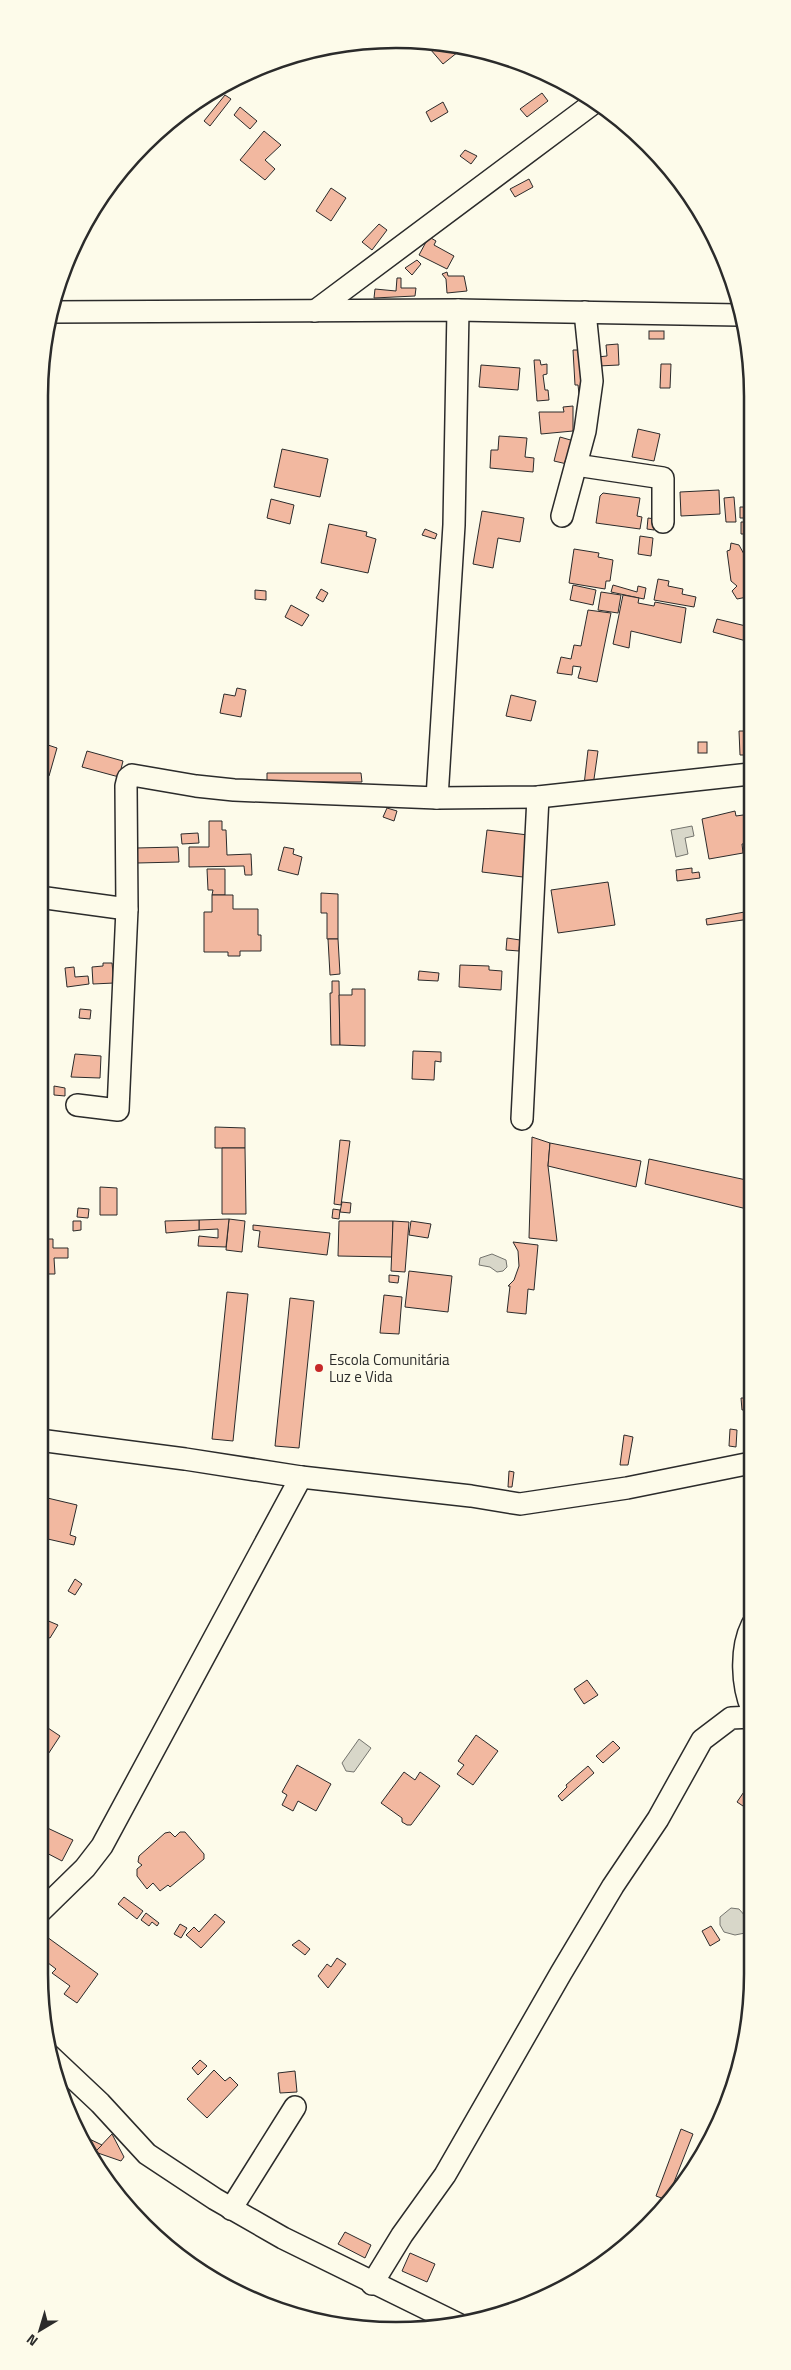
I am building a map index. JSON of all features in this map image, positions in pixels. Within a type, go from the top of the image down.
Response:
[{"type":"street","points":[[315,310],[589,106]]},
{"type":"street","points":[[436,798],[454,516],[458,310]]},
{"type":"street","points":[[57,312],[458,310],[734,315]]},
{"type":"street","points":[[562,516],[585,431],[592,380],[585,312]]},
{"type":"street","points":[[576,465],[663,478],[663,522]]},
{"type":"street","points":[[77,1105],[118,1110],[127,909],[126,786],[128,778],[132,775],[196,786],[234,790],[436,798],[538,797],[744,775]]},
{"type":"street","points":[[522,1119],[538,797]]},
{"type":"street","points":[[48,898],[127,909]]},
{"type":"street","points":[[48,1441],[185,1459],[301,1477],[472,1496],[520,1504],[627,1488],[744,1464]]},
{"type":"street","points":[[48,1904],[85,1868],[102,1846],[301,1477]]},
{"type":"street","points":[[372,2284],[402,2235],[446,2175],[561,1973],[613,1886],[658,1819],[702,1740],[731,1718],[744,1717]]},
{"type":"street","points":[[59,2064],[100,2103],[146,2154],[232,2209],[283,2238],[372,2284],[447,2319]]},
{"type":"street","points":[[232,2209],[295,2107]]},
{"type":"shaded area","points":[[692,826],[694,836],[685,838],[688,854],[676,857],[671,830]]},
{"type":"shaded area","points":[[492,1254],[506,1260],[507,1267],[503,1271],[497,1272],[490,1267],[479,1265],[480,1258]]},
{"type":"shaded area","points":[[359,1739],[371,1748],[354,1772],[346,1771],[342,1763]]},
{"type":"shaded area","points":[[731,1908],[739,1909],[744,1915],[744,1933],[735,1935],[724,1932],[720,1925],[720,1917]]},
{"type":"building","points":[[430,49],[457,53],[443,64]]},
{"type":"building","points":[[542,93],[548,101],[527,117],[520,109]]},
{"type":"building","points":[[225,95],[231,99],[210,126],[204,121]]},
{"type":"building","points":[[443,102],[448,112],[431,122],[426,112]]},
{"type":"building","points":[[240,107],[257,121],[250,129],[234,115]]},
{"type":"building","points":[[264,131],[281,145],[265,160],[275,169],[265,180],[240,160]]},
{"type":"building","points":[[465,150],[477,156],[471,164],[460,156]]},
{"type":"building","points":[[529,179],[533,187],[515,197],[510,189]]},
{"type":"building","points":[[331,188],[346,198],[331,221],[316,211]]},
{"type":"building","points":[[379,224],[387,230],[372,250],[362,242]]},
{"type":"building","points":[[431,238],[436,241],[434,245],[454,256],[447,269],[419,255],[426,242]]},
{"type":"building","points":[[417,260],[421,264],[412,275],[405,268]]},
{"type":"building","points":[[447,272],[448,276],[464,276],[467,291],[447,293],[446,279],[442,274]]},
{"type":"building","points":[[397,278],[401,278],[401,288],[416,288],[415,296],[374,298],[375,289],[396,291]]},
{"type":"building","points":[[649,331],[664,331],[664,339],[649,339]]},
{"type":"building","points":[[618,344],[619,365],[598,366],[597,357],[607,356],[606,345]]},
{"type":"building","points":[[573,350],[582,350],[585,393],[579,394],[578,385],[575,385]]},
{"type":"building","points":[[534,360],[540,360],[541,365],[547,364],[547,374],[543,375],[545,390],[548,390],[549,400],[537,401]]},
{"type":"building","points":[[661,364],[671,364],[670,388],[660,388]]},
{"type":"building","points":[[481,365],[520,368],[518,390],[479,387]]},
{"type":"building","points":[[573,406],[573,431],[541,434],[539,412],[564,412],[563,407]]},
{"type":"building","points":[[638,429],[660,434],[654,461],[632,457]]},
{"type":"building","points":[[499,436],[527,438],[525,457],[534,458],[533,472],[490,468],[491,450],[498,450]]},
{"type":"building","points":[[560,437],[574,441],[567,464],[554,461]]},
{"type":"building","points":[[282,449],[328,459],[320,497],[274,487]]},
{"type":"building","points":[[719,490],[720,514],[681,516],[680,492]]},
{"type":"building","points":[[603,493],[640,498],[637,516],[642,517],[640,529],[596,523],[600,496]]},
{"type":"building","points":[[734,497],[736,522],[726,522],[724,498]]},
{"type":"building","points":[[271,499],[294,505],[290,524],[267,518]]},
{"type":"building","points":[[740,507],[744,507],[744,518],[740,518]]},
{"type":"building","points":[[482,511],[524,518],[520,542],[498,538],[493,568],[473,564]]},
{"type":"building","points":[[648,518],[655,519],[654,530],[647,529]]},
{"type":"building","points":[[741,522],[744,522],[744,534],[741,534]]},
{"type":"building","points":[[329,524],[367,532],[366,536],[376,539],[368,573],[321,563]]},
{"type":"building","points":[[425,529],[437,534],[435,539],[422,535]]},
{"type":"building","points":[[640,536],[653,538],[651,556],[638,554]]},
{"type":"building","points":[[731,543],[739,545],[744,554],[744,598],[737,599],[732,591],[737,586],[731,581],[727,551],[730,550]]},
{"type":"building","points":[[574,549],[599,553],[598,557],[613,560],[610,581],[606,581],[605,589],[569,583]]},
{"type":"building","points":[[658,579],[669,581],[668,586],[683,589],[682,594],[696,597],[694,607],[654,600]]},
{"type":"building","points":[[573,585],[596,590],[593,605],[570,600]]},
{"type":"building","points":[[613,585],[637,592],[638,586],[646,588],[644,599],[611,592]]},
{"type":"building","points":[[321,589],[328,593],[323,602],[316,598]]},
{"type":"building","points":[[255,590],[266,591],[266,600],[255,599]]},
{"type":"building","points":[[601,592],[621,595],[618,613],[598,610]]},
{"type":"building","points":[[623,595],[639,598],[638,603],[654,606],[655,602],[686,608],[681,643],[631,631],[629,648],[613,644]]},
{"type":"building","points":[[291,605],[309,615],[302,626],[285,617]]},
{"type":"building","points":[[588,610],[611,613],[597,682],[578,678],[581,667],[573,666],[572,675],[557,673],[561,657],[571,659],[574,645],[581,646]]},
{"type":"building","points":[[717,619],[744,626],[744,640],[713,632]]},
{"type":"building","points":[[237,688],[246,690],[241,717],[220,713],[224,694],[235,696]]},
{"type":"building","points":[[511,695],[536,701],[531,721],[506,716]]},
{"type":"building","points":[[739,731],[744,731],[744,755],[740,755]]},
{"type":"building","points":[[698,742],[707,742],[707,753],[698,753]]},
{"type":"building","points":[[48,745],[57,748],[48,776]]},
{"type":"building","points":[[588,750],[598,751],[593,786],[584,785]]},
{"type":"building","points":[[87,751],[123,761],[119,777],[82,767]]},
{"type":"building","points":[[267,773],[361,773],[362,782],[267,782]]},
{"type":"building","points":[[387,808],[397,811],[394,821],[383,817]]},
{"type":"building","points":[[735,811],[736,816],[744,815],[743,853],[709,859],[702,819]]},
{"type":"building","points":[[209,821],[222,821],[222,830],[226,830],[227,855],[251,854],[252,875],[245,875],[244,866],[189,867],[189,847],[209,847]]},
{"type":"building","points":[[487,830],[528,835],[523,877],[482,872]]},
{"type":"building","points":[[198,833],[199,843],[182,844],[181,834]]},
{"type":"building","points":[[178,847],[179,862],[137,863],[136,848]]},
{"type":"building","points":[[284,847],[294,849],[293,854],[302,857],[298,875],[278,870]]},
{"type":"building","points":[[692,868],[692,873],[699,872],[700,878],[677,881],[676,870]]},
{"type":"building","points":[[207,869],[225,869],[225,895],[212,895],[213,890],[208,890]]},
{"type":"building","points":[[608,882],[615,925],[558,933],[551,890]]},
{"type":"building","points":[[321,893],[338,894],[338,939],[327,939],[327,913],[321,913]]},
{"type":"building","points":[[212,895],[233,895],[233,909],[258,909],[258,935],[261,935],[261,951],[240,951],[240,956],[228,956],[228,952],[204,952],[204,912],[212,912]]},
{"type":"building","points":[[744,912],[744,920],[707,925],[706,919]]},
{"type":"building","points":[[507,938],[520,940],[519,951],[506,950]]},
{"type":"building","points":[[328,939],[338,939],[340,974],[330,975]]},
{"type":"building","points":[[103,963],[112,963],[114,983],[93,984],[92,967],[103,966]]},
{"type":"building","points":[[460,965],[489,966],[489,970],[502,971],[501,990],[459,987]]},
{"type":"building","points":[[74,967],[75,977],[88,976],[89,984],[67,987],[65,968]]},
{"type":"building","points":[[419,971],[439,973],[438,981],[418,980]]},
{"type":"building","points":[[332,981],[339,981],[340,1045],[331,1045],[330,993],[332,993]]},
{"type":"building","points":[[352,989],[365,989],[365,1046],[340,1045],[339,995],[352,995]]},
{"type":"building","points":[[80,1009],[91,1010],[90,1019],[79,1018]]},
{"type":"building","points":[[413,1051],[441,1052],[441,1062],[435,1061],[434,1080],[412,1079]]},
{"type":"building","points":[[75,1054],[101,1056],[100,1078],[71,1077]]},
{"type":"building","points":[[54,1086],[65,1088],[65,1096],[54,1095]]},
{"type":"building","points":[[215,1127],[245,1128],[245,1148],[215,1148]]},
{"type":"building","points":[[532,1137],[550,1143],[548,1166],[557,1241],[529,1238]]},
{"type":"building","points":[[340,1140],[350,1141],[341,1205],[334,1204]]},
{"type":"building","points":[[550,1143],[641,1161],[636,1187],[548,1166]]},
{"type":"building","points":[[222,1148],[245,1148],[246,1214],[222,1214]]},
{"type":"building","points":[[649,1159],[744,1179],[744,1208],[645,1184]]},
{"type":"building","points":[[100,1187],[117,1188],[117,1215],[100,1215]]},
{"type":"building","points":[[342,1202],[351,1203],[350,1213],[340,1212]]},
{"type":"building","points":[[78,1208],[89,1209],[88,1218],[77,1217]]},
{"type":"building","points":[[333,1209],[340,1210],[339,1219],[332,1218]]},
{"type":"building","points":[[229,1219],[245,1221],[242,1252],[226,1250]]},
{"type":"building","points":[[229,1219],[226,1247],[198,1246],[199,1236],[218,1238],[218,1229],[199,1230],[199,1220]]},
{"type":"building","points":[[199,1220],[199,1230],[166,1233],[165,1221]]},
{"type":"building","points":[[73,1221],[81,1221],[81,1230],[73,1231]]},
{"type":"building","points":[[339,1221],[393,1221],[392,1257],[338,1256]]},
{"type":"building","points":[[393,1221],[409,1222],[405,1272],[391,1271]]},
{"type":"building","points":[[411,1221],[431,1224],[428,1238],[409,1235]]},
{"type":"building","points":[[253,1225],[330,1233],[327,1255],[258,1247],[260,1231],[253,1230]]},
{"type":"building","points":[[48,1239],[53,1239],[53,1248],[68,1248],[68,1258],[54,1258],[55,1274],[48,1274]]},
{"type":"building","points":[[513,1242],[538,1245],[534,1290],[528,1289],[526,1314],[507,1312],[510,1286],[508,1286],[514,1280],[519,1266],[518,1251]]},
{"type":"building","points":[[409,1271],[452,1276],[448,1312],[405,1307]]},
{"type":"building","points":[[389,1275],[399,1276],[398,1283],[389,1282]]},
{"type":"building","points":[[227,1292],[248,1294],[233,1441],[212,1439]]},
{"type":"building","points":[[384,1295],[402,1297],[399,1334],[380,1333]]},
{"type":"building","points":[[290,1298],[314,1301],[299,1448],[275,1446]]},
{"type":"building","points":[[741,1398],[744,1398],[744,1410],[742,1410]]},
{"type":"building","points":[[730,1429],[737,1430],[736,1447],[729,1446]]},
{"type":"building","points":[[624,1435],[633,1437],[628,1465],[620,1465]]},
{"type":"building","points":[[509,1471],[514,1472],[512,1487],[508,1487]]},
{"type":"building","points":[[48,1498],[77,1505],[70,1535],[76,1537],[74,1545],[48,1539]]},
{"type":"building","points":[[75,1579],[82,1584],[75,1595],[68,1591]]},
{"type":"building","points":[[48,1621],[58,1625],[50,1638],[48,1637]]},
{"type":"building","points":[[587,1680],[598,1695],[584,1704],[574,1689]]},
{"type":"building","points":[[48,1728],[60,1736],[48,1754]]},
{"type":"building","points":[[476,1735],[498,1751],[473,1785],[457,1774],[464,1765],[458,1761]]},
{"type":"building","points":[[613,1741],[620,1748],[603,1763],[596,1756]]},
{"type":"building","points":[[297,1765],[331,1784],[316,1811],[298,1801],[293,1811],[282,1805],[287,1795],[282,1792]]},
{"type":"building","points":[[588,1766],[594,1773],[562,1801],[558,1796],[567,1787],[566,1785]]},
{"type":"building","points":[[404,1772],[415,1780],[420,1772],[440,1786],[411,1825],[402,1822],[402,1818],[381,1803]]},
{"type":"building","points":[[744,1792],[744,1807],[737,1802]]},
{"type":"building","points":[[48,1828],[73,1840],[62,1861],[48,1854]]},
{"type":"building","points":[[170,1832],[175,1837],[180,1832],[185,1832],[204,1854],[204,1859],[170,1887],[168,1885],[160,1891],[153,1883],[147,1889],[137,1876],[137,1869],[142,1865],[138,1862],[139,1856],[165,1833]]},
{"type":"building","points":[[124,1897],[143,1911],[137,1919],[118,1904]]},
{"type":"building","points":[[146,1913],[159,1923],[157,1926],[152,1922],[149,1926],[141,1920]]},
{"type":"building","points":[[215,1914],[225,1922],[201,1948],[186,1935],[194,1927],[199,1932]]},
{"type":"building","points":[[180,1924],[187,1928],[181,1938],[174,1934]]},
{"type":"building","points":[[711,1926],[720,1940],[710,1946],[702,1931]]},
{"type":"building","points":[[48,1938],[98,1974],[77,2003],[64,1994],[70,1986],[52,1973],[56,1969],[48,1963]]},
{"type":"building","points":[[299,1940],[310,1949],[305,1955],[292,1945]]},
{"type":"building","points":[[337,1958],[346,1964],[328,1988],[318,1976],[327,1964],[331,1967]]},
{"type":"building","points":[[200,2060],[207,2066],[198,2075],[192,2068]]},
{"type":"building","points":[[214,2070],[225,2081],[230,2077],[238,2085],[207,2118],[187,2099]]},
{"type":"building","points":[[295,2071],[297,2092],[280,2093],[278,2073]]},
{"type":"building","points":[[681,2129],[693,2134],[673,2184],[662,2198],[656,2196]]},
{"type":"building","points":[[112,2134],[124,2157],[121,2161],[96,2151]]},
{"type":"building","points":[[89,2139],[102,2145],[96,2151]]},
{"type":"building","points":[[345,2232],[371,2245],[365,2258],[338,2244]]},
{"type":"building","points":[[410,2253],[435,2264],[427,2282],[402,2271]]},
{"type":"place","name":"Escola Comunitária Luz e Vida","points":[[319,1368]]}]
